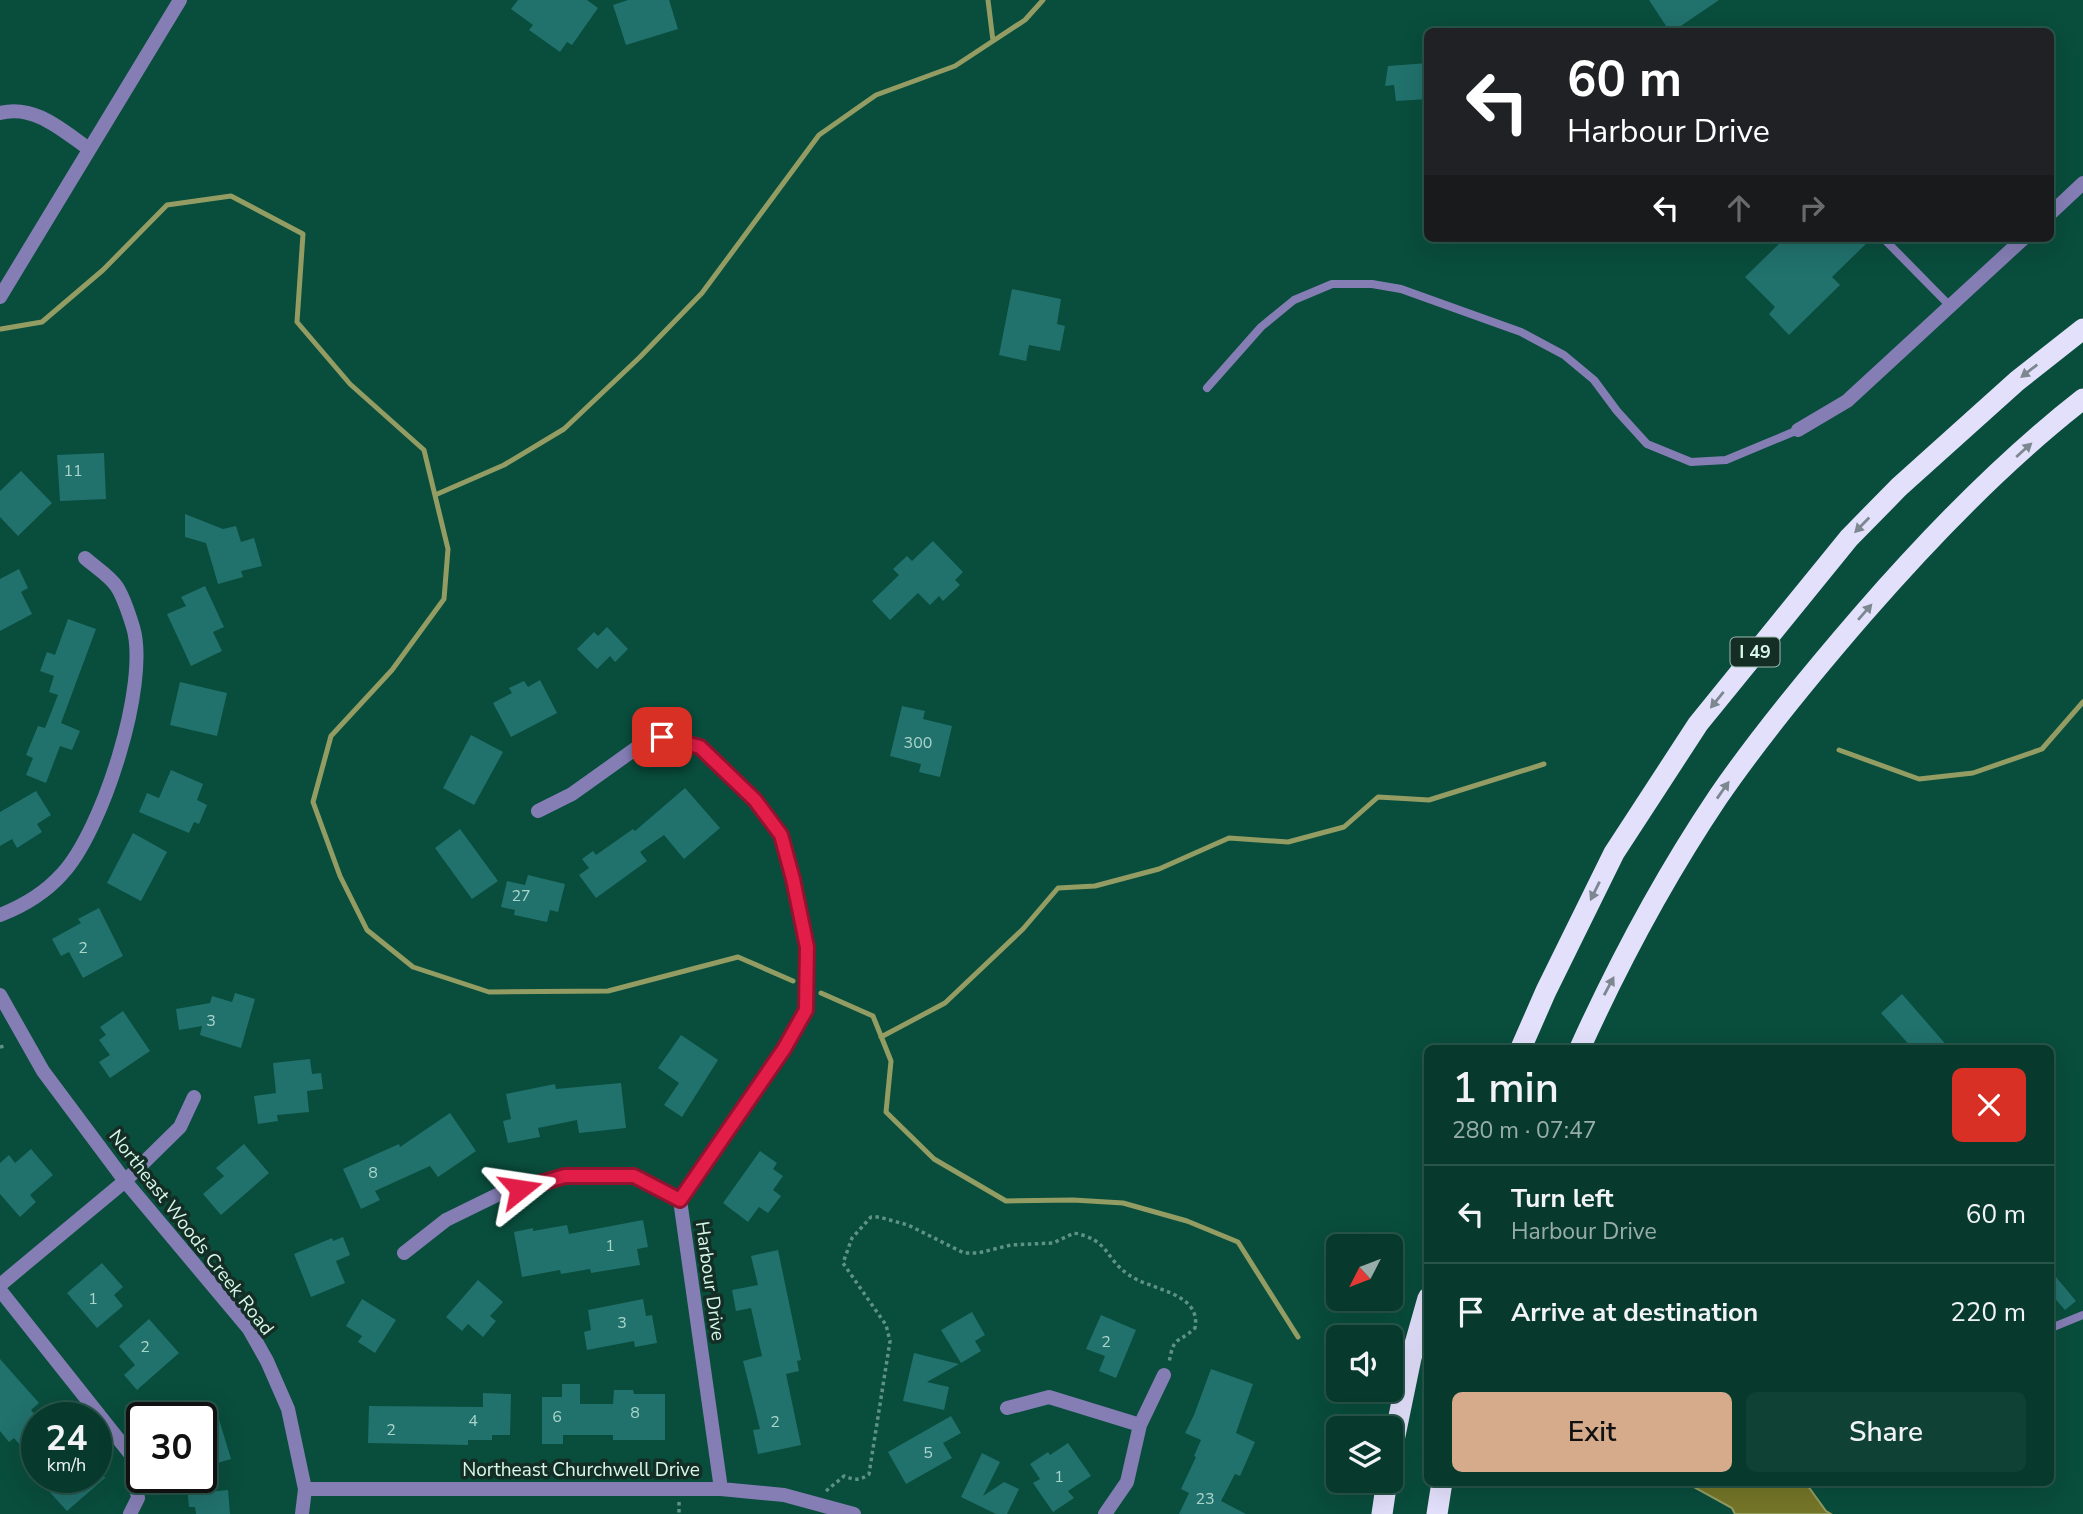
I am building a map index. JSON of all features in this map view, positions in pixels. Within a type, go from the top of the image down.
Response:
[{"type":"highway","name":"I 49","points":[[1522,1045],[1614,853],[1698,724],[1849,538],[1899,487],[2017,381],[2083,329]]},
{"type":"highway","points":[[1581,1045],[1605,993],[1679,860],[1718,798],[1761,738],[1896,576],[1964,505],[2083,399]]},
{"type":"highway","points":[[1399,1416],[1424,1312]]},
{"type":"highway","points":[[1437,1514],[1441,1486]]},
{"type":"highway","points":[[1382,1514],[1385,1493]]},
{"type":"street","points":[[0,297],[180,0]]},
{"type":"street","points":[[0,113],[22,111],[39,116],[89,149]]},
{"type":"street","points":[[2054,210],[2083,183]]},
{"type":"street","points":[[1798,430],[1847,401],[2020,242]]},
{"type":"street","points":[[0,915],[24,906],[63,874],[94,826],[124,738],[136,681],[134,629],[117,586],[85,558]]},
{"type":"street","name":"Harbour Drive","points":[[538,811],[572,794],[635,749],[662,737],[700,747],[755,800],[781,835],[793,879],[807,947],[806,1010],[784,1049],[680,1200],[721,1489]]},
{"type":"street","name":"Northeast Woods Creek Road","points":[[0,995],[43,1071],[125,1181],[249,1329],[267,1361],[288,1409],[305,1489],[302,1514]]},
{"type":"street","points":[[0,1285],[125,1181],[180,1127],[194,1097]]},
{"type":"street","points":[[404,1253],[446,1220],[476,1205],[497,1195],[565,1176],[634,1176],[680,1200]]},
{"type":"street","points":[[0,1290],[131,1455],[138,1498],[130,1514]]},
{"type":"street","points":[[1105,1514],[1126,1482],[1140,1425],[1164,1375]]},
{"type":"street","points":[[1007,1408],[1049,1397],[1140,1425]]},
{"type":"street","name":"Northeast Churchwell Drive","points":[[305,1489],[721,1489],[784,1495],[854,1514]]},
{"type":"lane","points":[[1887,242],[1950,306]]},
{"type":"lane","points":[[1207,388],[1261,327],[1294,300],[1332,284],[1372,284],[1401,289],[1521,332],[1564,355],[1594,380],[1647,444],[1691,463],[1726,460],[1798,430]]},
{"type":"lane","points":[[2054,1327],[2083,1315]]},
{"type":"path","points":[[816,1504],[826,1491],[844,1476],[854,1480],[863,1479],[869,1474],[890,1341],[886,1325],[843,1263],[852,1238],[871,1217],[908,1225],[964,1253],[978,1253],[1010,1245],[1053,1242],[1074,1233],[1094,1239],[1102,1244],[1118,1266],[1130,1276],[1175,1294],[1192,1309],[1197,1321],[1195,1328],[1176,1340],[1164,1375]]},
{"type":"shaded area","points":[[1692,1486],[1808,1486],[1831,1514],[1735,1514],[1732,1508]]},
{"type":"building","points":[[518,0],[587,0],[598,8],[572,45],[567,42],[560,52],[529,30],[533,25],[511,9]]},
{"type":"building","points":[[628,0],[669,0],[678,29],[626,45],[613,5]]},
{"type":"building","points":[[1649,0],[1719,0],[1678,28],[1667,28]]},
{"type":"building","points":[[1424,63],[1424,99],[1396,101],[1394,85],[1385,86],[1388,66]]},
{"type":"building","points":[[1781,242],[1868,242],[1832,277],[1840,285],[1789,335],[1769,314],[1775,307],[1745,277]]},
{"type":"building","points":[[1012,289],[1061,299],[1057,324],[1065,326],[1060,351],[1029,345],[1026,361],[999,355]]},
{"type":"building","points":[[104,453],[106,499],[60,501],[57,455]]},
{"type":"building","points":[[21,471],[52,503],[18,536],[0,517],[0,491]]},
{"type":"building","points":[[185,514],[223,529],[236,526],[241,542],[254,538],[262,566],[241,571],[243,577],[218,584],[206,543],[185,537]]},
{"type":"building","points":[[933,541],[963,572],[955,580],[960,585],[943,601],[939,596],[930,605],[918,593],[890,620],[872,601],[899,575],[893,569],[907,556],[912,561]]},
{"type":"building","points":[[19,569],[28,588],[21,592],[32,614],[0,631],[0,579]]},
{"type":"building","points":[[205,586],[224,627],[213,632],[222,651],[191,666],[167,614],[186,606],[181,597]]},
{"type":"building","points":[[68,619],[96,629],[61,723],[80,731],[72,750],[60,746],[46,783],[26,775],[33,758],[26,755],[38,726],[45,728],[58,695],[49,692],[54,676],[40,671],[47,652],[55,655]]},
{"type":"building","points":[[607,627],[628,649],[615,662],[610,656],[597,669],[577,649],[594,632],[598,636]]},
{"type":"building","points":[[540,680],[557,713],[511,737],[493,703],[512,693],[509,688],[524,681],[528,687]]},
{"type":"building","points":[[180,682],[227,693],[217,736],[170,725]]},
{"type":"building","points":[[902,706],[925,711],[923,719],[952,726],[940,777],[919,772],[921,764],[890,756]]},
{"type":"building","points":[[471,735],[503,752],[474,805],[443,788]]},
{"type":"building","points":[[171,770],[203,784],[197,800],[207,805],[199,824],[194,822],[189,833],[139,812],[147,793],[159,798]]},
{"type":"building","points":[[685,788],[720,828],[684,859],[664,835],[640,852],[647,861],[596,898],[579,875],[589,868],[582,859],[593,851],[596,855],[633,829],[635,831]]},
{"type":"building","points":[[36,791],[51,815],[37,824],[42,832],[17,848],[12,839],[0,846],[0,812]]},
{"type":"building","points":[[460,829],[498,881],[472,899],[435,848]]},
{"type":"building","points":[[133,833],[167,852],[141,901],[107,883]]},
{"type":"building","points":[[528,875],[565,884],[558,912],[550,910],[547,922],[514,915],[515,910],[501,907],[507,881],[525,885]]},
{"type":"building","points":[[99,908],[123,956],[83,978],[69,952],[61,956],[52,939],[81,923],[78,919]]},
{"type":"building","points":[[235,993],[255,999],[241,1048],[200,1035],[202,1026],[179,1030],[176,1009],[210,1003],[212,996],[232,1002]]},
{"type":"building","points":[[1902,994],[1946,1045],[1909,1045],[1881,1013]]},
{"type":"building","points":[[123,1011],[150,1051],[110,1078],[99,1062],[110,1055],[99,1040],[106,1035],[100,1027]]},
{"type":"building","points":[[681,1035],[718,1060],[682,1117],[664,1105],[679,1083],[658,1068]]},
{"type":"building","points":[[310,1059],[312,1074],[321,1073],[323,1089],[307,1091],[309,1112],[277,1115],[278,1121],[258,1124],[254,1096],[276,1093],[273,1063]]},
{"type":"building","points":[[621,1083],[626,1128],[579,1133],[577,1120],[538,1128],[540,1137],[508,1143],[503,1121],[511,1119],[506,1094],[555,1084],[556,1089]]},
{"type":"building","points":[[450,1113],[476,1151],[438,1177],[430,1166],[375,1191],[380,1200],[361,1209],[343,1169],[399,1144],[400,1147]]},
{"type":"building","points":[[244,1144],[269,1173],[221,1215],[203,1194],[224,1176],[216,1168]]},
{"type":"building","points":[[31,1149],[53,1175],[30,1195],[36,1202],[20,1217],[0,1194],[0,1163],[9,1155],[15,1163]]},
{"type":"building","points":[[760,1151],[777,1163],[773,1169],[783,1176],[773,1190],[781,1196],[768,1213],[759,1207],[748,1222],[723,1203]]},
{"type":"building","points":[[643,1220],[648,1247],[637,1249],[640,1265],[591,1273],[590,1269],[561,1274],[560,1270],[522,1277],[514,1232],[567,1225],[569,1234]]},
{"type":"building","points":[[343,1237],[350,1255],[336,1261],[345,1283],[311,1297],[294,1254],[332,1238],[333,1241]]},
{"type":"building","points":[[778,1250],[801,1360],[797,1361],[799,1371],[786,1374],[801,1445],[758,1454],[753,1430],[760,1429],[743,1361],[762,1356],[751,1308],[736,1311],[732,1290],[758,1285],[751,1256]]},
{"type":"building","points":[[102,1263],[123,1287],[114,1295],[123,1306],[97,1328],[67,1293]]},
{"type":"building","points":[[2054,1275],[2076,1301],[2065,1310],[2054,1297]]},
{"type":"building","points":[[478,1280],[503,1302],[490,1316],[496,1321],[483,1337],[468,1324],[462,1331],[446,1317]]},
{"type":"building","points":[[362,1299],[396,1320],[375,1353],[358,1342],[362,1336],[346,1326]]},
{"type":"building","points":[[643,1299],[646,1316],[652,1315],[657,1343],[635,1347],[634,1341],[587,1350],[584,1332],[591,1330],[588,1310]]},
{"type":"building","points":[[972,1312],[985,1335],[975,1341],[981,1351],[961,1363],[941,1330]]},
{"type":"building","points":[[1101,1315],[1136,1330],[1116,1378],[1099,1371],[1105,1356],[1086,1349]]},
{"type":"building","points":[[149,1319],[179,1353],[137,1390],[124,1375],[135,1365],[119,1346]]},
{"type":"building","points":[[914,1353],[959,1364],[927,1382],[949,1387],[944,1410],[903,1401]]},
{"type":"building","points":[[0,1359],[38,1402],[21,1402],[21,1446],[14,1438],[9,1442],[0,1431]]},
{"type":"building","points":[[1211,1369],[1253,1384],[1236,1433],[1255,1442],[1240,1476],[1235,1474],[1221,1501],[1246,1514],[1179,1514],[1189,1493],[1181,1489],[1201,1440],[1185,1433]]},
{"type":"building","points":[[562,1384],[580,1384],[580,1404],[613,1404],[614,1390],[633,1390],[634,1394],[665,1394],[665,1440],[613,1440],[613,1435],[563,1435],[563,1444],[542,1444],[542,1397],[562,1397]]},
{"type":"building","points":[[483,1393],[511,1394],[510,1435],[492,1435],[492,1440],[468,1440],[468,1445],[368,1443],[369,1406],[483,1407]]},
{"type":"building","points":[[217,1413],[231,1459],[217,1463]]},
{"type":"building","points":[[951,1416],[961,1433],[943,1443],[952,1458],[906,1484],[888,1452]]},
{"type":"building","points":[[1068,1443],[1091,1476],[1068,1491],[1074,1498],[1053,1512],[1033,1483],[1040,1479],[1030,1464]]},
{"type":"building","points":[[982,1453],[1000,1462],[983,1496],[1004,1482],[1019,1489],[1007,1514],[996,1514],[961,1497]]},
{"type":"building","points":[[228,1490],[230,1514],[196,1514],[195,1507],[189,1507],[188,1493],[217,1493]]},
{"type":"building","points":[[51,1493],[88,1493],[67,1511]]},
{"type":"waterway","points":[[988,0],[993,41]]},
{"type":"waterway","points":[[435,495],[504,465],[564,429],[702,293],[819,135],[876,95],[955,66],[1025,20],[1043,0]]},
{"type":"waterway","points":[[1,329],[42,322],[103,270],[167,205],[231,196],[303,234],[297,322],[350,384],[424,450],[448,549],[444,599],[392,670],[331,736],[313,802],[340,876],[367,930],[413,967],[489,992],[608,991],[738,957],[793,981]]},
{"type":"waterway","points":[[1839,750],[1919,779],[1973,773],[2042,749],[2083,702]]},
{"type":"waterway","points":[[881,1037],[945,1003],[1023,929],[1058,888],[1095,886],[1159,869],[1229,838],[1288,842],[1344,827],[1378,797],[1429,800],[1544,764]]},
{"type":"waterway","points":[[821,993],[873,1016],[891,1061],[886,1112],[934,1159],[1006,1201],[1073,1200],[1123,1203],[1187,1221],[1238,1242],[1298,1337]]},
{"type":"route","points":[[520,1189],[565,1176],[634,1176],[680,1200],[784,1049],[806,1010],[807,947],[781,835],[755,800],[700,747],[662,737]]}]
